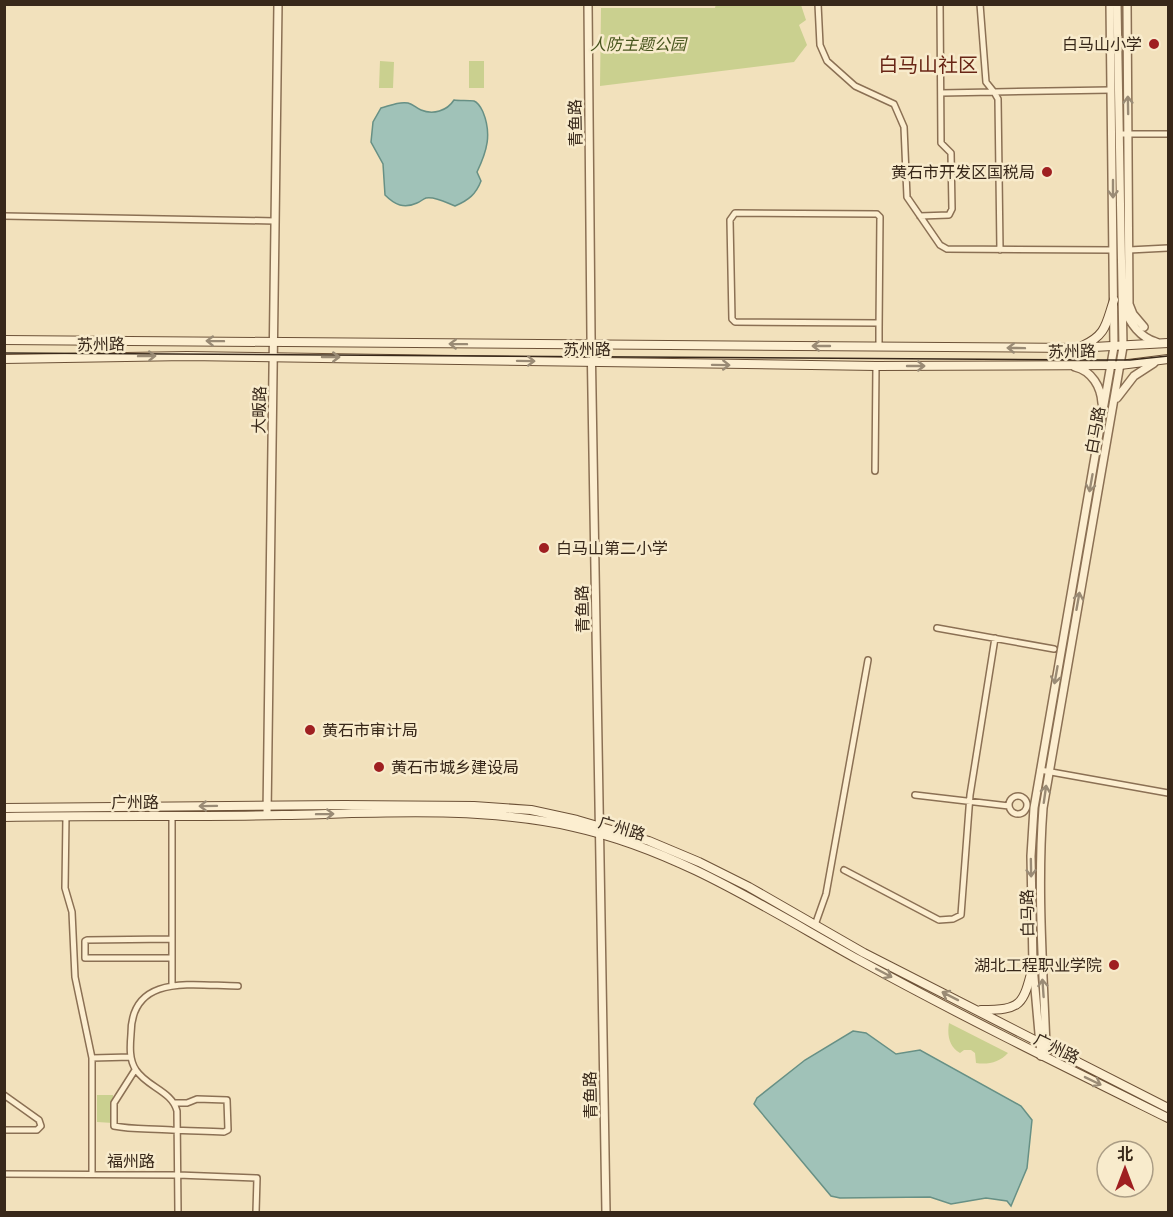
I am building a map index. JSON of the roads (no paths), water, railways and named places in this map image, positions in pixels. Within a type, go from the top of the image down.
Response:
[{"type":"main road","points":[[1075,348],[1093,341],[1100,335],[1108,323],[1114,300]]},
{"type":"main road","name":"苏州路","points":[[4,340],[1075,348],[1167,344]]},
{"type":"main road","name":"苏州路","points":[[4,359],[187,356],[876,366],[1070,365],[1164,360]]},
{"type":"main road","name":"广州路","points":[[4,808],[474,806],[531,810],[647,849],[725,885],[1041,1056],[1168,1118]]},
{"type":"main road","name":"广州路","points":[[4,817],[473,814],[530,818],[650,841],[749,887],[864,953],[1168,1108]]},
{"type":"main road","points":[[979,1010],[1005,1009],[1016,1006],[1025,995],[1032,966]]},
{"type":"street","name":"大畈路","points":[[267,815],[278,4]]},
{"type":"street","name":"青鱼路","points":[[588,4],[591,345],[606,1212]]},
{"type":"street","points":[[818,4],[820,45],[827,61],[855,86],[894,104],[904,127],[907,197],[940,245],[947,249],[1113,250]]},
{"type":"street","points":[[920,216],[949,214],[952,209],[951,153],[941,143],[940,4]]},
{"type":"street","points":[[980,4],[986,82],[998,99],[1000,250]]},
{"type":"street","name":"白马路","points":[[1110,4],[1114,300],[1118,347]]},
{"type":"street","name":"白马路","points":[[1042,1045],[1032,966],[1031,856],[1040,770],[1116,364],[1122,293],[1124,134],[1117,4]]},
{"type":"street","points":[[1127,4],[1124,134],[1129,304],[1133,314],[1144,327]]},
{"type":"street","points":[[941,93],[1112,90]]},
{"type":"street","points":[[1124,134],[1168,134]]},
{"type":"street","points":[[879,323],[732,320],[730,220],[735,213],[877,214],[880,217],[879,346]]},
{"type":"street","points":[[4,216],[275,221]]},
{"type":"street","points":[[1129,250],[1168,248]]},
{"type":"street","points":[[1122,293],[1125,312],[1134,326],[1149,340],[1167,344]]},
{"type":"street","points":[[1107,414],[1120,392],[1134,376],[1147,365],[1164,360]]},
{"type":"street","points":[[1070,365],[1089,373],[1100,388],[1107,414]]},
{"type":"street","points":[[875,471],[876,366]]},
{"type":"street","name":"白马路","points":[[1042,1045],[1039,857],[1043,808],[1107,414]]},
{"type":"street","points":[[937,628],[1054,649]]},
{"type":"street","points":[[844,870],[939,920],[953,919],[961,915],[969,801],[995,638]]},
{"type":"street","points":[[815,925],[826,894],[868,660]]},
{"type":"street","points":[[1040,770],[1168,793]]},
{"type":"street","points":[[915,795],[1009,806],[1014,813],[1025,814],[1027,798],[1015,797],[1009,806]]},
{"type":"street","points":[[172,815],[172,986]]},
{"type":"street","points":[[66,816],[65,888],[72,912],[75,977],[92,1058],[92,1174]]},
{"type":"street","points":[[85,958],[85,941],[87,940],[172,939]]},
{"type":"street","points":[[73,957],[172,958]]},
{"type":"street","points":[[178,1212],[177,1111],[174,1103],[135,1070],[131,1057],[130,1024],[135,1007],[144,996],[153,991],[172,986],[238,986]]},
{"type":"street","points":[[1041,1056],[1042,1045]]},
{"type":"street","points":[[92,1058],[131,1057]]},
{"type":"street","points":[[135,1070],[114,1103],[114,1126],[139,1130],[227,1131],[228,1101],[225,1099],[197,1099],[187,1103],[174,1103]]},
{"type":"street","points":[[4,1095],[39,1120],[41,1126],[37,1130],[4,1130]]},
{"type":"street","name":"福州路","points":[[4,1174],[256,1178],[256,1212]]},
{"type":"water","points":[[454,100],[476,102],[481,107],[486,120],[488,135],[477,172],[481,181],[477,190],[468,199],[455,206],[430,198],[408,206],[396,204],[385,195],[383,164],[371,142],[373,122],[381,108],[394,104],[408,103],[421,110],[435,112],[448,107]]},
{"type":"water","points":[[853,1031],[866,1033],[896,1054],[920,1050],[1021,1106],[1032,1120],[1027,1168],[1011,1206],[1007,1201],[986,1198],[951,1204],[930,1197],[840,1198],[831,1196],[754,1104],[757,1098],[805,1060]]},
{"type":"tram line","points":[[4,353],[1101,360],[1168,356]]},
{"type":"place","name":"白马山小学","points":[[1154,44]]},
{"type":"place","name":"黄石市开发区国税局","points":[[1047,172]]},
{"type":"place","name":"白马山第二小学","points":[[544,548]]},
{"type":"place","name":"黄石市审计局","points":[[310,730]]},
{"type":"place","name":"黄石市城乡建设局","points":[[379,767]]},
{"type":"place","name":"湖北工程职业学院","points":[[1114,965]]},
{"type":"district","name":"白马山社区","points":[[928,65]]},
{"type":"park label","name":"人防主题公园","points":[[638,44]]}]
